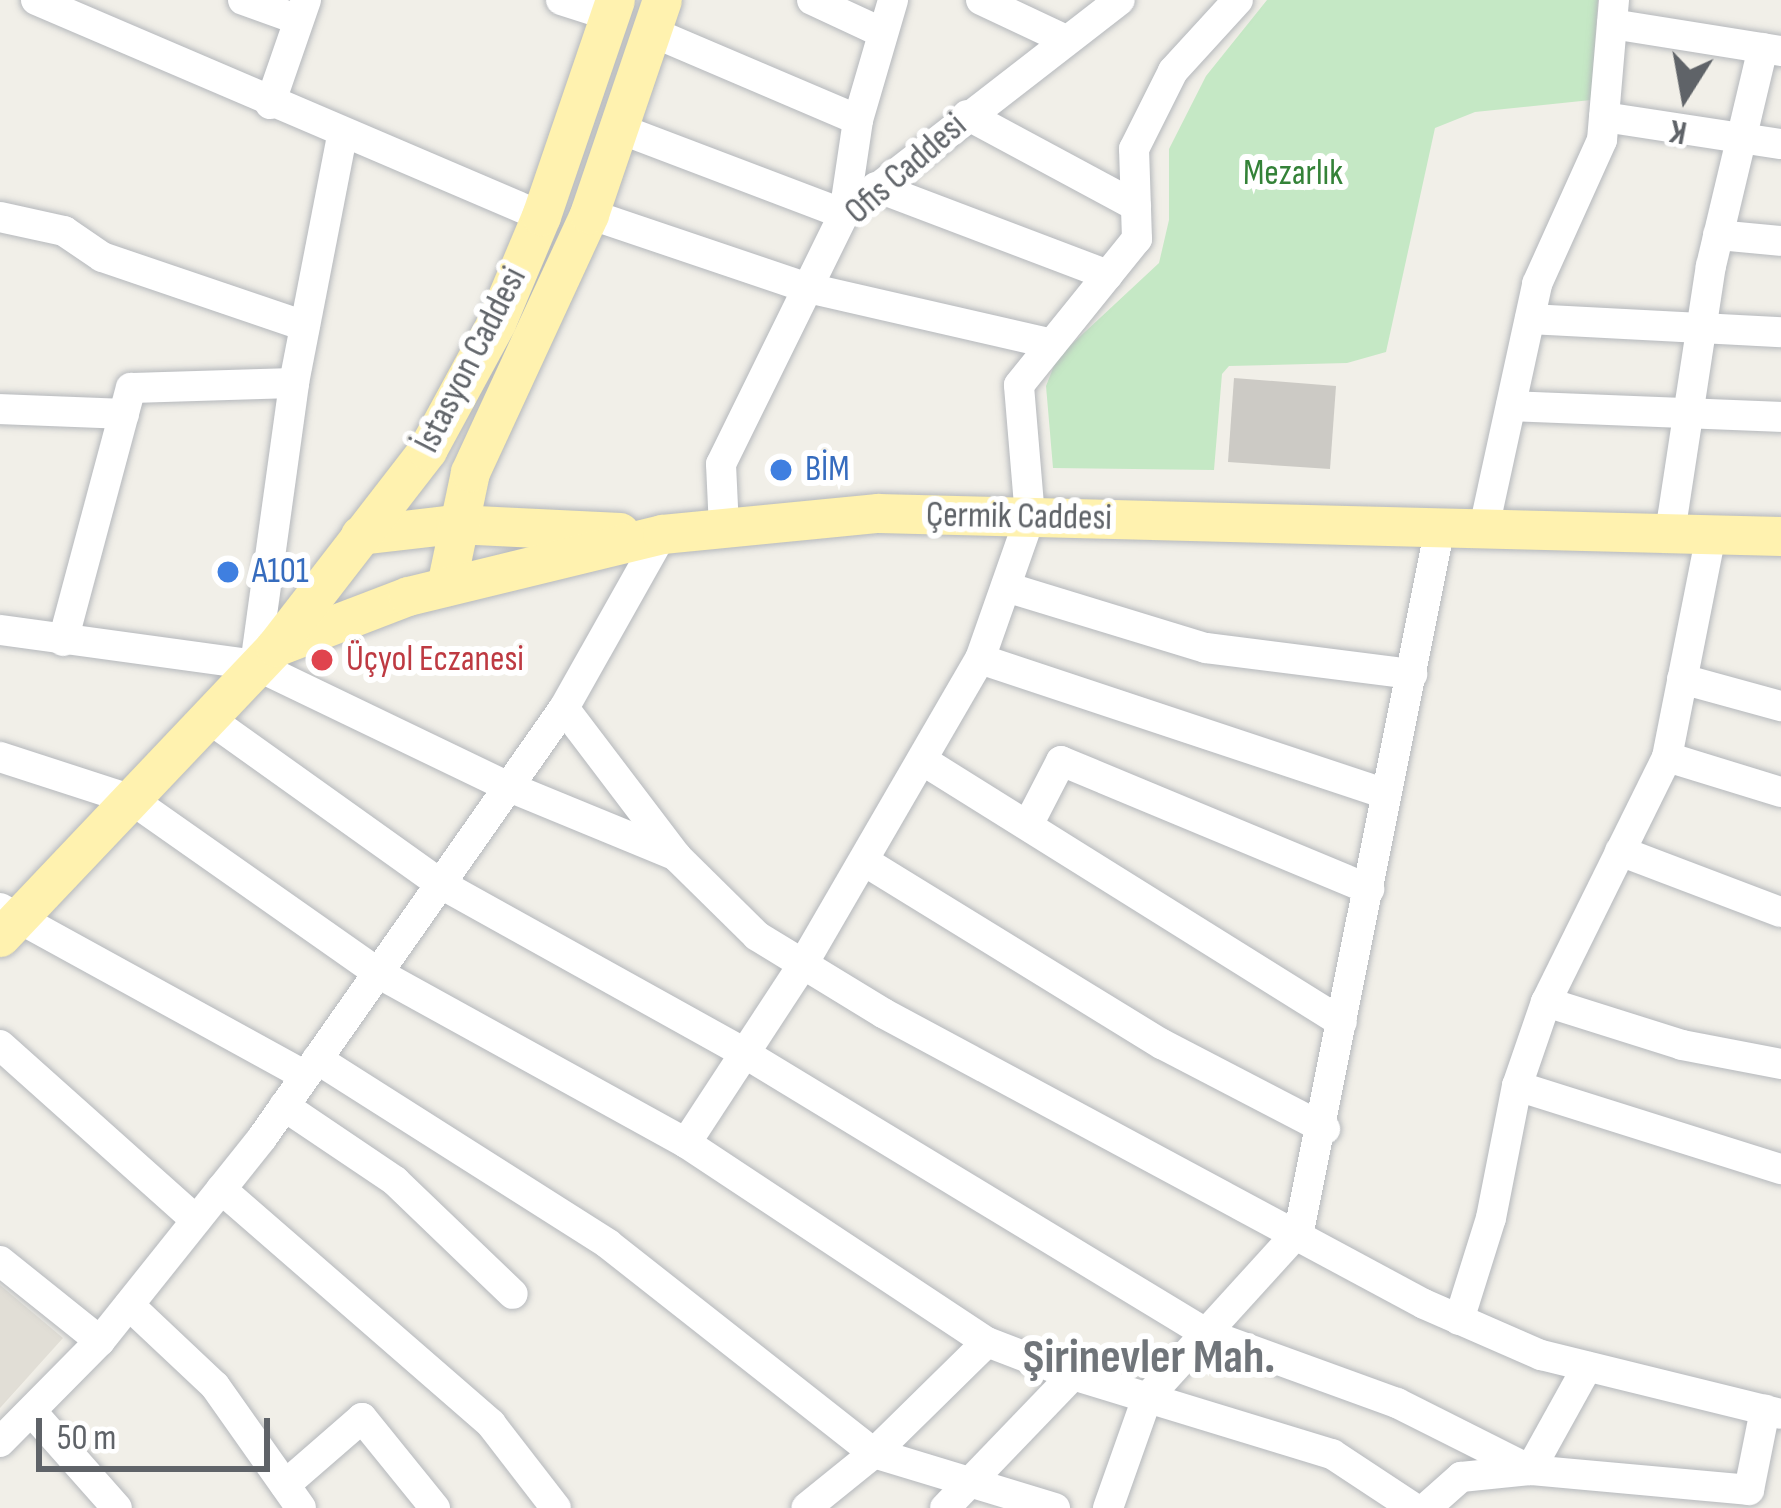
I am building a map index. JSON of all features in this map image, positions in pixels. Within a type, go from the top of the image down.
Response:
[{"type":"main road","name":"İstasyon Caddesi","points":[[7,920],[132,800],[265,656],[458,400],[541,216],[613,8]]},
{"type":"main road","points":[[446,586],[455,524],[478,454],[590,214],[657,16]]},
{"type":"main road","name":"Çermik Caddesi","points":[[265,656],[446,586],[662,534],[878,513],[1781,536]]},
{"type":"main road","points":[[360,535],[455,524],[662,534]]},
{"type":"street","points":[[36,0],[342,135],[541,216]]},
{"type":"street","points":[[243,0],[303,10],[270,104]]},
{"type":"street","points":[[561,0],[613,8]]},
{"type":"street","points":[[812,0],[883,33]]},
{"type":"street","points":[[620,129],[844,214],[858,120],[893,0]]},
{"type":"street","points":[[982,0],[1066,40]]},
{"type":"street","name":"Ofis Caddesi","points":[[724,528],[722,464],[844,214],[1120,0]]},
{"type":"street","points":[[686,1143],[802,964],[980,659],[1030,517],[1019,385],[1137,239],[1134,149],[1173,71],[1238,0]]},
{"type":"street","points":[[1484,528],[1530,319],[1602,140],[1613,12],[1772,50],[1742,138],[1718,235],[1670,533]]},
{"type":"street","points":[[657,16],[858,120]]},
{"type":"street","points":[[967,115],[1136,206]]},
{"type":"street","points":[[1604,117],[1781,144]]},
{"type":"street","points":[[265,656],[294,383],[342,135]]},
{"type":"street","points":[[876,187],[1108,275]]},
{"type":"street","points":[[590,214],[808,288],[1052,344]]},
{"type":"street","points":[[0,217],[64,231],[102,257],[305,326]]},
{"type":"street","points":[[1718,235],[1781,241]]},
{"type":"street","points":[[1530,319],[1702,324],[1781,332]]},
{"type":"street","points":[[63,641],[131,388],[143,383],[294,383]]},
{"type":"street","points":[[1510,406],[1781,417]]},
{"type":"street","points":[[0,409],[124,415]]},
{"type":"street","points":[[1108,1508],[1147,1398],[1299,1231],[1325,1129],[1385,794],[1440,527]]},
{"type":"street","points":[[0,1442],[100,1341],[284,1106],[564,708],[662,534]]},
{"type":"street","points":[[1460,1320],[1491,1218],[1516,1086],[1546,1002],[1667,757],[1712,534]]},
{"type":"street","points":[[1006,587],[1207,648],[1412,674]]},
{"type":"street","points":[[0,630],[63,641],[265,656],[509,788],[677,856]]},
{"type":"street","points":[[980,659],[1385,794]]},
{"type":"street","points":[[1682,680],[1781,706]]},
{"type":"street","points":[[564,708],[677,856],[757,936],[802,964],[1094,1128],[1299,1231],[1460,1320],[1587,1367],[1773,1412],[1749,1499],[1530,1470],[1460,1477],[1426,1508]]},
{"type":"street","points":[[208,718],[439,883],[744,1053],[1207,1334],[1396,1403],[1530,1470]]},
{"type":"street","points":[[0,757],[132,800],[378,973],[686,1143],[987,1342],[1073,1375],[1332,1454],[1414,1508]]},
{"type":"street","points":[[1667,757],[1781,792]]},
{"type":"street","points":[[922,760],[1342,1022]]},
{"type":"street","points":[[1028,825],[1060,761],[1369,890]]},
{"type":"street","points":[[1620,851],[1781,912]]},
{"type":"street","points":[[863,860],[1162,1044],[1325,1129]]},
{"type":"street","points":[[7,920],[311,1068],[608,1244],[874,1453],[1054,1508]]},
{"type":"street","points":[[1546,1002],[1682,1045],[1781,1064]]},
{"type":"street","points":[[0,1045],[196,1220]]},
{"type":"street","points":[[1516,1086],[1781,1169]]},
{"type":"street","points":[[284,1106],[395,1181],[514,1294]]},
{"type":"street","points":[[221,1189],[491,1424],[556,1508]]},
{"type":"street","points":[[0,1261],[100,1341]]},
{"type":"street","points":[[129,1305],[214,1387],[296,1502],[362,1418],[435,1508]]},
{"type":"street","points":[[806,1508],[874,1453],[987,1342]]},
{"type":"street","points":[[1530,1470],[1587,1367]]},
{"type":"street","points":[[945,1508],[965,1481],[1073,1375]]},
{"type":"street","points":[[32,1412],[117,1508]]},
{"type":"shaded area","points":[[0,1285],[63,1338],[0,1408]]},
{"type":"green space","name":"Mezarlık","points":[[1267,0],[1598,0],[1591,100],[1475,112],[1435,128],[1386,352],[1347,363],[1229,366],[1222,374],[1214,470],[1053,468],[1046,386],[1057,358],[1159,263],[1169,220],[1169,149],[1206,76]]},
{"type":"building","points":[[1234,378],[1336,386],[1330,469],[1228,462]]},
{"type":"place","name":"BİM","points":[[781,470]]},
{"type":"place","name":"A101","points":[[228,572]]},
{"type":"place","name":"Üçyol Eczanesi","points":[[322,660]]},
{"type":"district","name":"Şirinevler Mah.","points":[[1149,1358]]}]
